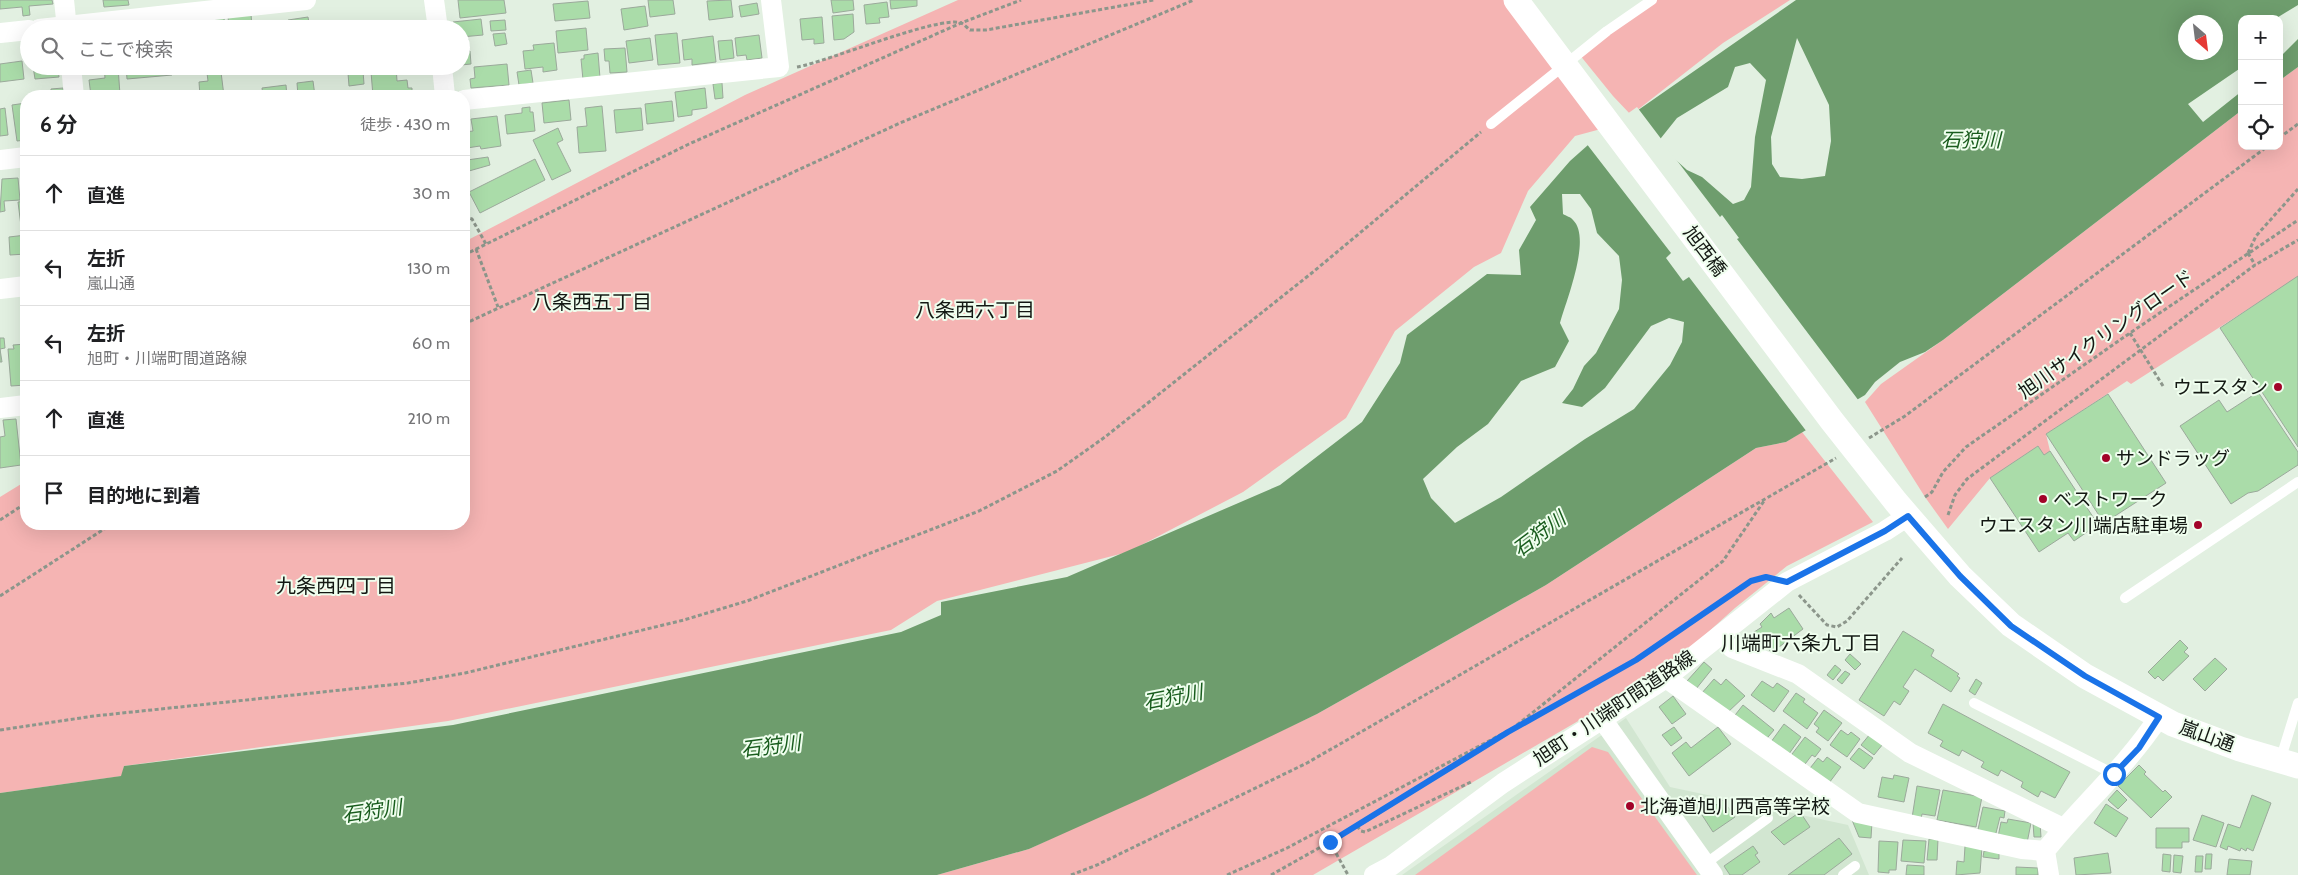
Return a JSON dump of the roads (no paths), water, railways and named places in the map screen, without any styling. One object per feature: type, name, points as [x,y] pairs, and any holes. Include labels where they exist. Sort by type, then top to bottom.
[{"type":"street","points":[[64,0],[66,20]]},
{"type":"street","points":[[129,20],[306,0]]},
{"type":"street","points":[[434,0],[437,20]]},
{"type":"street","points":[[470,99],[779,67],[771,0]]},
{"type":"street","name":"旭西橋","points":[[1516,0],[1832,421],[1902,509]]},
{"type":"street","points":[[0,33],[20,31]]},
{"type":"street","points":[[72,75],[73,90]]},
{"type":"street","points":[[443,75],[444,90]]},
{"type":"street","points":[[0,160],[20,158]]},
{"type":"street","points":[[0,289],[20,287]]},
{"type":"street","points":[[0,408],[20,406]]},
{"type":"street","name":"旭町・川端町間道路線","points":[[1374,875],[1392,866],[1503,783],[1666,678],[1787,582],[1885,531],[1902,509]]},
{"type":"street","name":"嵐山通","points":[[1902,509],[1960,576],[2011,626],[2085,676],[2159,717],[2240,749],[2289,763]]},
{"type":"street","points":[[1732,648],[1798,674],[1910,752],[2063,828]]},
{"type":"street","points":[[1666,678],[1858,813],[2022,849],[2045,851]]},
{"type":"street","points":[[2049,875],[2045,851],[2063,828],[2139,748],[2159,717]]},
{"type":"street","points":[[1602,719],[1709,870]]},
{"type":"lane","points":[[1491,124],[1607,31],[1652,0]]},
{"type":"lane","points":[[2125,598],[2298,482]]},
{"type":"lane","points":[[1974,703],[2114,774]]},
{"type":"lane","points":[[2289,763],[2298,703]]},
{"type":"lane","points":[[1709,870],[1768,818]]},
{"type":"lane","points":[[1842,875],[1855,866]]},
{"type":"water","name":"石狩川","points":[[1796,0],[2298,0],[2298,5],[2282,15],[2238,15],[2238,70],[2188,104],[2203,122],[2238,94],[2238,113],[1943,340],[1925,352],[1900,362],[1875,382],[1865,395],[1786,442],[1756,448],[1546,585],[1317,714],[1145,797],[1029,849],[937,875],[0,875],[0,793],[121,776],[124,766],[453,725],[901,632],[941,615],[941,602],[1067,577],[1280,485],[1362,422],[1400,363],[1407,335],[1487,274],[1521,275],[1519,250],[1536,220],[1530,207],[1570,161],[1588,145]],"holes":[[[1797,38],[1829,105],[1831,141],[1825,176],[1802,179],[1780,177],[1772,164],[1771,137]],[[1750,63],[1766,80],[1755,137],[1751,187],[1744,200],[1733,204],[1702,177],[1687,170],[1657,143],[1677,118],[1728,87],[1735,67]],[[1562,194],[1580,194],[1591,209],[1597,233],[1619,256],[1622,280],[1619,309],[1596,353],[1584,366],[1573,389],[1562,403],[1582,407],[1605,388],[1651,326],[1669,318],[1684,322],[1682,342],[1670,365],[1634,409],[1585,439],[1501,497],[1455,523],[1431,498],[1423,479],[1457,447],[1488,424],[1521,381],[1555,367],[1569,341],[1560,323],[1576,270],[1580,241],[1578,229],[1573,220],[1563,214]]]},
{"type":"water","points":[[2298,39],[2298,67],[2283,78],[2283,60],[2283,54]]},
{"type":"place","name":"ウエスタン","points":[[2278,387]]},
{"type":"place","name":"サンドラッグ","points":[[2106,458]]},
{"type":"place","name":"ベストワーク","points":[[2043,499]]},
{"type":"place","name":"ウエスタン川端店駐車場","points":[[2198,525]]},
{"type":"place","name":"北海道旭川西高等学校","points":[[1630,806]]},
{"type":"district","name":"八条西五丁目","points":[[592,302]]},
{"type":"district","name":"八条西六丁目","points":[[975,310]]},
{"type":"district","name":"九条西四丁目","points":[[336,586]]},
{"type":"district","name":"川端町六条九丁目","points":[[1801,643]]}]
